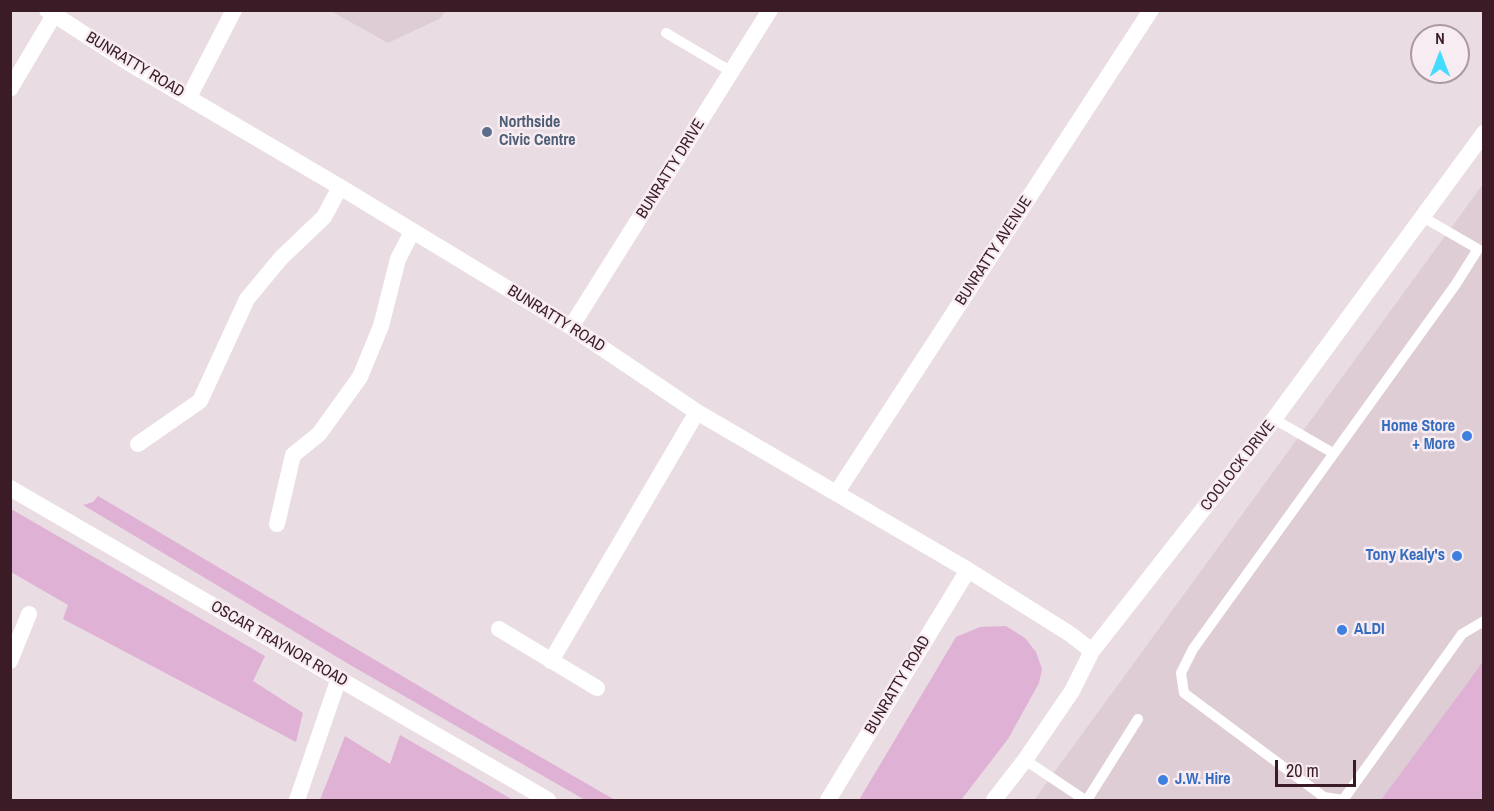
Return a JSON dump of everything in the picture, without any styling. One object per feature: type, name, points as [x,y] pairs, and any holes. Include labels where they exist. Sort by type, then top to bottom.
[{"type":"street","points":[[189,97],[234,10]]},
{"type":"street","name":"BUNRATTY DRIVE","points":[[571,327],[770,10]]},
{"type":"street","name":"BUNRATTY AVENUE","points":[[837,492],[1151,10]]},
{"type":"street","name":"BUNRATTY ROAD","points":[[10,89],[50,13],[129,63],[571,327],[697,412],[968,570],[1070,634],[1092,651]]},
{"type":"street","name":"COOLOCK DRIVE","points":[[994,801],[1072,691],[1092,651],[1274,419],[1484,132]]},
{"type":"street","points":[[138,444],[200,401],[247,300],[281,258],[324,217],[340,187]]},
{"type":"street","points":[[277,524],[293,455],[320,434],[360,377],[381,326],[398,259],[412,232]]},
{"type":"street","points":[[551,661],[697,412]]},
{"type":"street","name":"OSCAR TRAYNOR ROAD","points":[[10,488],[548,801]]},
{"type":"street","name":"BUNRATTY ROAD","points":[[828,801],[968,570]]},
{"type":"street","points":[[10,661],[29,614]]},
{"type":"street","points":[[499,629],[597,688]]},
{"type":"street","points":[[297,801],[339,678]]},
{"type":"lane","points":[[666,33],[732,72]]},
{"type":"lane","points":[[1421,216],[1481,247],[1193,649],[1181,674],[1184,693],[1324,797],[1343,801],[1462,634],[1484,621]]},
{"type":"lane","points":[[1274,419],[1333,453]]},
{"type":"lane","points":[[1025,760],[1086,801],[1138,719]]},
{"type":"shaded area","points":[[445,10],[441,18],[388,43],[331,11]]},
{"type":"shaded area","points":[[1483,184],[1483,800],[1034,800]]},
{"type":"shaded area","points":[[98,496],[615,800],[585,800],[352,666],[83,505],[93,502]]},
{"type":"shaded area","points":[[11,509],[265,656],[253,681],[303,713],[296,742],[63,619],[68,605],[11,572]]},
{"type":"shaded area","points":[[1006,626],[1025,638],[1036,652],[1042,669],[1039,683],[1008,739],[961,800],[859,800],[956,637],[980,627]]},
{"type":"shaded area","points":[[1483,661],[1483,800],[1381,800],[1472,677]]},
{"type":"shaded area","points":[[400,735],[513,800],[320,800],[345,736],[390,764]]},
{"type":"place","name":"Northside Civic Centre","points":[[487,132]]},
{"type":"place","name":"Home Store + More","points":[[1467,436]]},
{"type":"place","name":"Tony Kealy's","points":[[1457,556]]},
{"type":"place","name":"ALDI","points":[[1342,630]]},
{"type":"place","name":"J.W. Hire","points":[[1163,780]]}]
